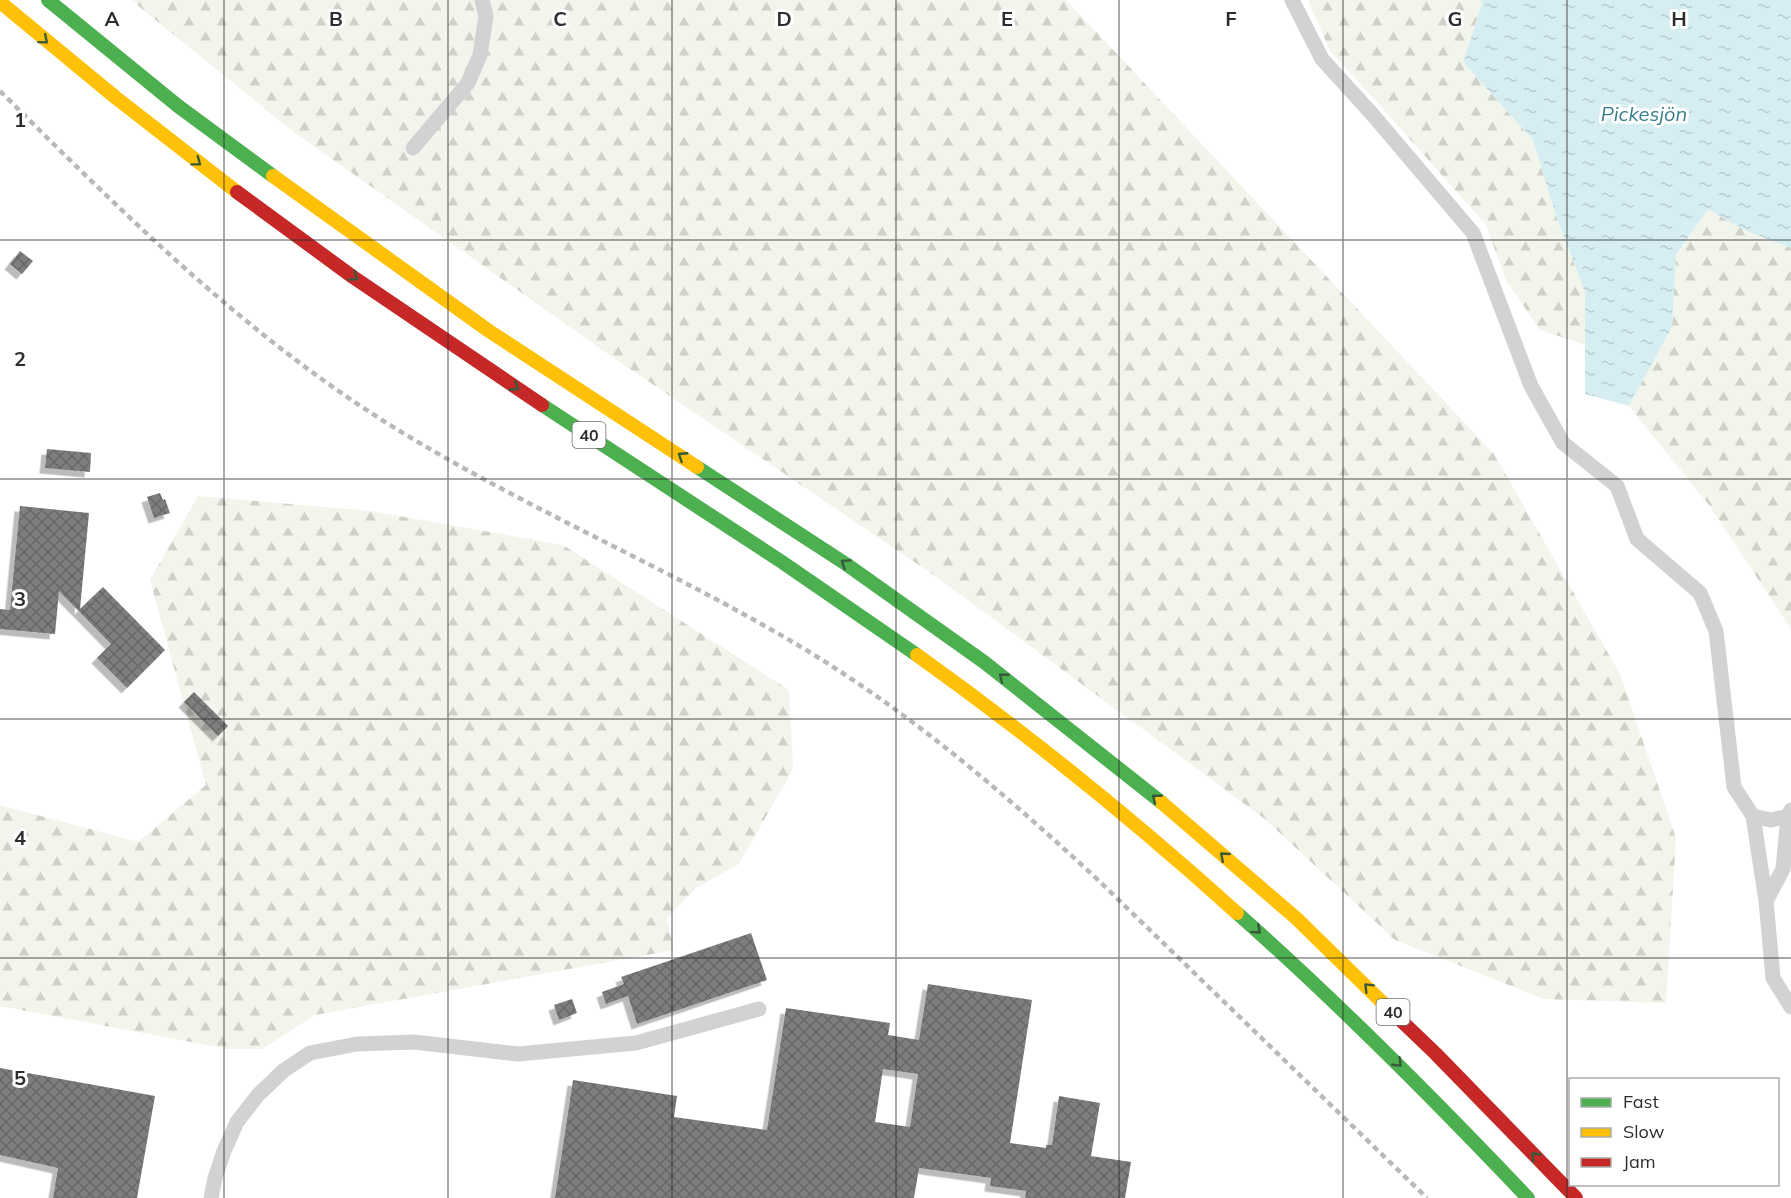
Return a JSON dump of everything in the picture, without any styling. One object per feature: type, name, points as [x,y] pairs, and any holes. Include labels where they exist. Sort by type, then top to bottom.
[{"type":"highway","name":"40","points":[[48,0],[178,106],[318,210],[489,331],[846,564],[984,662],[1090,745],[1296,918],[1436,1054],[1575,1198]]},
{"type":"highway","name":"40","points":[[0,2],[158,132],[300,239],[473,360],[826,591],[964,689],[1087,784],[1275,946],[1412,1077],[1528,1198]]},
{"type":"street","points":[[413,148],[468,83],[480,55],[486,16],[482,0]]},
{"type":"street","points":[[1292,0],[1322,59],[1473,232],[1531,386],[1563,443],[1617,486],[1637,539],[1700,593],[1716,631],[1734,787],[1753,816],[1766,901],[1773,978],[1791,1006]]},
{"type":"street","points":[[1753,816],[1771,820],[1790,813],[1783,869],[1766,901]]},
{"type":"street","points":[[211,1198],[224,1151],[237,1122],[266,1087],[310,1053],[357,1044],[403,1042],[518,1054],[636,1043],[759,1009]]},
{"type":"green space","points":[[131,0],[1066,0],[1494,454],[1620,674],[1676,838],[1666,1003],[1544,999],[1395,940],[1265,819],[935,576],[611,356],[291,130]]},
{"type":"green space","points":[[1308,0],[1480,0],[1482,4],[1463,62],[1533,140],[1556,216],[1585,292],[1586,345],[1540,330],[1506,280],[1486,225],[1330,51]]},
{"type":"green space","points":[[1708,209],[1742,229],[1791,248],[1791,629],[1709,505],[1629,406],[1672,327],[1676,256]]},
{"type":"green space","points":[[198,496],[371,511],[563,545],[789,690],[793,769],[739,864],[696,888],[667,918],[674,950],[315,1015],[262,1049],[228,1049],[0,1006],[0,805],[138,842],[206,785],[150,580]]},
{"type":"water","name":"Pickesjön","points":[[1480,0],[1791,0],[1791,248],[1742,229],[1708,209],[1676,255],[1672,327],[1629,406],[1585,394],[1585,292],[1556,216],[1533,140],[1463,62],[1482,4]]},
{"type":"building","points":[[20,251],[33,261],[22,274],[10,264]]},
{"type":"building","points":[[47,449],[91,453],[90,472],[45,468]]},
{"type":"building","points":[[160,493],[170,513],[154,518],[147,497]]},
{"type":"building","points":[[20,506],[89,513],[80,609],[103,587],[165,650],[127,688],[97,658],[111,644],[59,591],[55,634],[0,629],[0,609],[10,610]]},
{"type":"building","points":[[194,692],[228,726],[218,736],[184,702]]},
{"type":"building","points":[[751,933],[767,980],[637,1024],[628,996],[606,1004],[602,992],[624,984],[621,977]]},
{"type":"building","points":[[928,984],[1032,1000],[1010,1143],[1046,1148],[1046,1145],[1052,1145],[1059,1096],[1100,1103],[1091,1156],[1131,1162],[1125,1198],[1025,1198],[1026,1191],[990,1186],[991,1178],[919,1168],[914,1198],[555,1198],[573,1080],[677,1096],[674,1117],[767,1130],[786,1008],[890,1023],[888,1035],[919,1040]],"holes":[[[883,1069],[918,1074],[910,1127],[875,1122]]]},
{"type":"building","points":[[572,999],[577,1013],[559,1020],[554,1005]]},
{"type":"building","points":[[0,1068],[155,1096],[137,1198],[53,1198],[58,1168],[0,1155]]},
{"type":"railway","points":[[0,91],[182,266],[279,347],[329,385],[382,420],[484,479],[693,587],[796,644],[837,669],[915,724],[1026,815],[1097,879],[1427,1198]]},
{"type":"traffic: fast","points":[[48,0],[178,106],[273,176]]},
{"type":"traffic: fast","points":[[542,405],[782,562],[917,655]]},
{"type":"traffic: fast","points":[[697,467],[846,564],[984,662],[1161,802]]},
{"type":"traffic: fast","points":[[1237,913],[1386,1052],[1528,1198]]},
{"type":"traffic: slow","points":[[0,2],[115,97],[237,192]]},
{"type":"traffic: slow","points":[[273,176],[489,331],[697,467]]},
{"type":"traffic: slow","points":[[917,655],[1081,780],[1237,913]]},
{"type":"traffic: slow","points":[[1161,802],[1296,918],[1388,1008]]},
{"type":"traffic: jam","points":[[237,192],[353,277],[542,405]]},
{"type":"traffic: jam","points":[[1388,1008],[1576,1198]]}]
